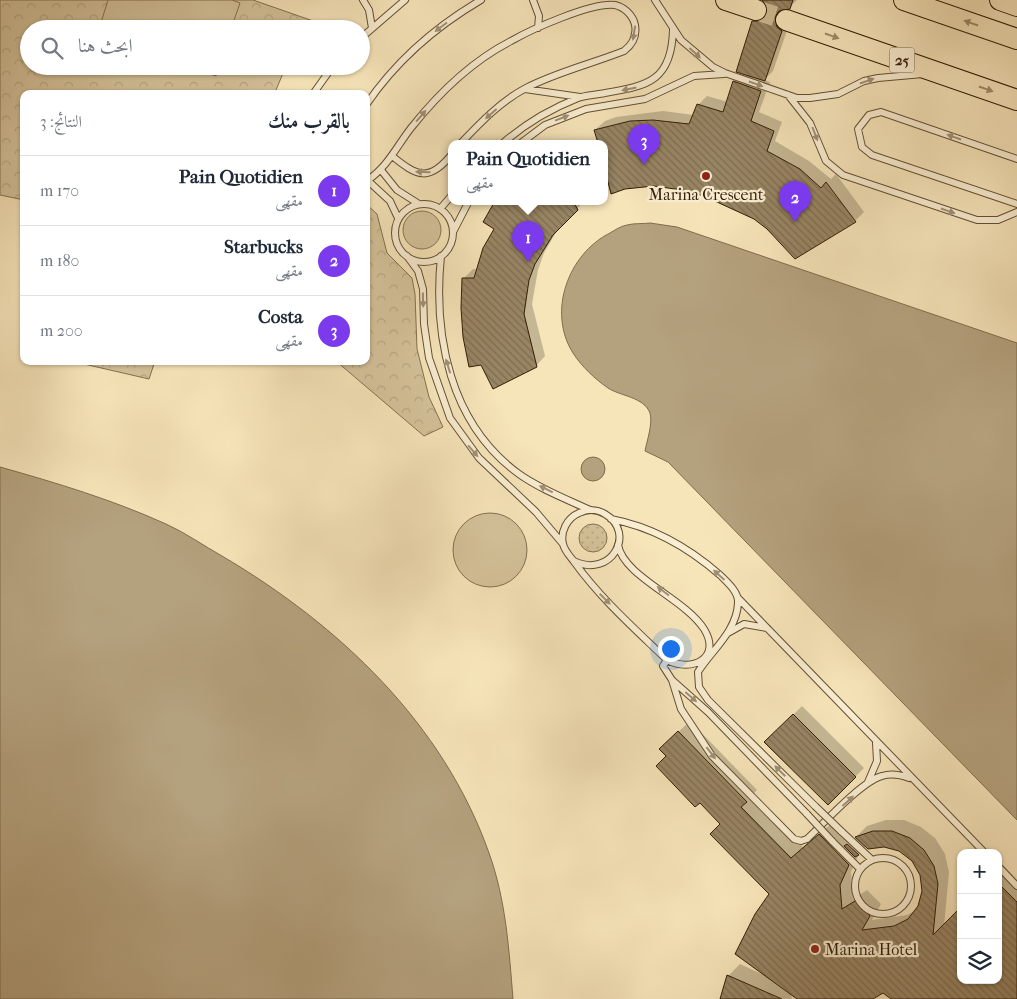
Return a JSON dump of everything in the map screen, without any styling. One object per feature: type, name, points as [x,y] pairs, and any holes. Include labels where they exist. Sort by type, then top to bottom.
[{"type":"main road","points":[[726,0],[756,10]]},
{"type":"main road","points":[[904,0],[1017,39]]},
{"type":"main road","points":[[1000,0],[1017,6]]},
{"type":"main road","name":"25","points":[[786,20],[1017,100]]},
{"type":"lane","points":[[363,0],[369,10],[372,28]]},
{"type":"lane","points":[[372,28],[405,0]]},
{"type":"lane","points":[[370,100],[390,74],[426,38],[481,0]]},
{"type":"lane","points":[[533,0],[539,16],[538,28]]},
{"type":"lane","points":[[655,0],[673,29],[691,50],[725,73],[787,94],[810,98],[838,94],[864,81],[878,78],[940,73]]},
{"type":"lane","points":[[370,177],[381,170],[420,117],[453,83],[496,50],[538,28],[589,9],[614,5],[622,7],[632,18],[636,33],[630,46],[624,51],[560,73],[524,89],[489,115],[464,140]]},
{"type":"lane","points":[[524,89],[580,97],[634,89],[654,80],[662,71],[671,52],[673,29]]},
{"type":"lane","points":[[525,140],[545,125],[586,109],[645,99],[694,76],[725,73]]},
{"type":"lane","points":[[315,90],[326,75]]},
{"type":"lane","points":[[787,94],[810,123],[826,161],[843,175],[977,220],[998,220],[1017,212]]},
{"type":"lane","points":[[506,140],[525,124],[580,97]]},
{"type":"lane","points":[[1017,159],[881,112],[869,115],[858,130],[862,147],[872,155],[1017,204]]},
{"type":"lane","points":[[392,156],[414,172],[422,174],[439,169],[448,159]]},
{"type":"lane","points":[[381,170],[397,190],[419,204]]},
{"type":"lane","points":[[370,182],[390,201],[398,218]]},
{"type":"lane","points":[[440,209],[448,200]]},
{"type":"lane","points":[[452,234],[451,224],[440,209],[426,204],[419,204],[407,209],[398,218],[395,233],[396,242],[418,271],[423,289],[424,324],[429,358],[450,418],[479,458],[522,498],[563,544],[594,588],[667,660],[674,664],[695,664],[708,655],[710,647],[704,629],[689,611],[624,561],[618,545],[619,536],[611,519]]},
{"type":"lane","points":[[407,256],[424,261],[441,256],[447,250],[452,234],[467,205]]},
{"type":"lane","points":[[441,256],[438,309],[443,347],[452,382],[472,423],[497,455],[520,474],[590,510],[598,511],[611,519],[630,523],[654,532],[689,550],[726,581],[737,597],[876,743],[981,849]]},
{"type":"lane","points":[[563,544],[566,525],[572,517],[590,510]]},
{"type":"lane","points":[[574,561],[591,566],[600,565],[608,560],[618,545]]},
{"type":"lane","points":[[737,597],[738,603],[734,622],[728,633],[708,655],[698,672],[699,687],[708,700],[871,859]]},
{"type":"lane","points":[[728,633],[744,624],[768,628]]},
{"type":"lane","points":[[667,660],[663,666],[672,680],[681,709],[712,756],[794,839],[801,841],[807,839],[867,783],[877,761],[876,743]]},
{"type":"lane","points":[[672,680],[708,712],[860,869]]},
{"type":"lane","points":[[867,783],[882,776],[895,775],[913,780]]},
{"type":"lane","points":[[886,857],[900,863],[909,874],[912,889],[906,903],[894,912],[880,914],[866,909],[857,897],[854,882],[860,869],[871,859],[886,857]]},
{"type":"lane","points":[[1002,870],[1017,886]]},
{"type":"green space","points":[[0,0],[253,0],[310,20],[20,20],[20,75],[282,75],[276,90],[20,90],[20,199],[0,195]]},
{"type":"green space","points":[[108,0],[232,0],[240,3],[234,20],[102,20]]},
{"type":"green space","points":[[370,208],[377,214],[387,253],[412,278],[415,294],[417,349],[429,397],[443,427],[424,436],[341,365],[370,365]]},
{"type":"green space","points":[[422,211],[436,216],[441,230],[436,244],[422,249],[408,244],[403,230],[408,216]]},
{"type":"green space","points":[[88,365],[154,365],[149,379]]},
{"type":"green space","points":[[490,513],[504,516],[516,524],[524,536],[527,550],[524,564],[516,576],[504,584],[490,587],[476,584],[464,576],[456,564],[453,550],[456,536],[464,524],[476,516]]},
{"type":"green space","points":[[593,524],[603,528],[607,538],[603,548],[593,552],[583,548],[579,538],[583,528]]},
{"type":"shaded area","points":[[650,223],[677,227],[1017,343],[1017,820],[668,462],[645,451],[651,422],[650,413],[643,403],[613,391],[603,384],[585,368],[573,353],[565,337],[562,303],[573,269],[595,243],[614,231],[630,224]]},
{"type":"shaded area","points":[[593,457],[601,461],[605,469],[601,477],[593,481],[585,477],[581,469],[585,461]]},
{"type":"shaded area","points":[[0,467],[105,500],[146,515],[181,531],[265,583],[307,613],[346,646],[382,682],[415,720],[444,761],[469,806],[489,853],[503,907],[513,999],[0,999]]},
{"type":"building","points":[[762,0],[793,0],[790,9],[779,11],[775,17],[777,27],[782,31],[765,81],[736,72],[752,21],[759,21],[767,14],[767,7]]},
{"type":"building","name":"Marina Crescent","points":[[733,81],[761,91],[751,121],[774,131],[767,151],[800,169],[821,188],[826,182],[856,222],[795,259],[767,229],[754,219],[706,197],[689,191],[654,186],[625,189],[611,194],[608,182],[608,140],[597,140],[594,130],[630,121],[653,120],[689,124],[697,104],[723,112]]},
{"type":"building","points":[[493,205],[575,205],[578,210],[553,235],[535,264],[529,280],[524,314],[537,367],[493,389],[481,365],[469,367],[463,337],[461,308],[462,278],[474,278],[483,248],[494,229],[483,222]]},
{"type":"building","points":[[793,714],[856,777],[828,805],[764,742]]},
{"type":"building","points":[[678,731],[747,802],[741,807],[791,858],[819,834],[849,865],[840,885],[842,909],[855,901],[870,916],[862,930],[894,926],[908,919],[918,906],[922,891],[920,875],[912,861],[899,851],[884,847],[868,849],[855,837],[873,831],[892,831],[910,838],[924,850],[934,866],[938,884],[933,935],[957,911],[957,984],[1002,984],[1002,887],[1017,902],[1017,999],[891,999],[883,993],[873,999],[797,999],[735,954],[755,914],[769,894],[710,834],[720,824],[700,803],[695,807],[656,766],[666,756],[659,749]]},
{"type":"building","points":[[847,844],[859,855],[855,857],[844,846]]},
{"type":"building","points":[[727,975],[782,999],[720,999]]},
{"type":"tunnel","points":[[756,10],[786,20]]},
{"type":"place","name":"Costa","points":[[644,165]]},
{"type":"place","name":"Marina Crescent","points":[[706,176]]},
{"type":"place","name":"Starbucks","points":[[795,222]]},
{"type":"place","name":"Pain Quotidien","points":[[528,262]]},
{"type":"place","name":"Marina Hotel","points":[[815,949]]}]
